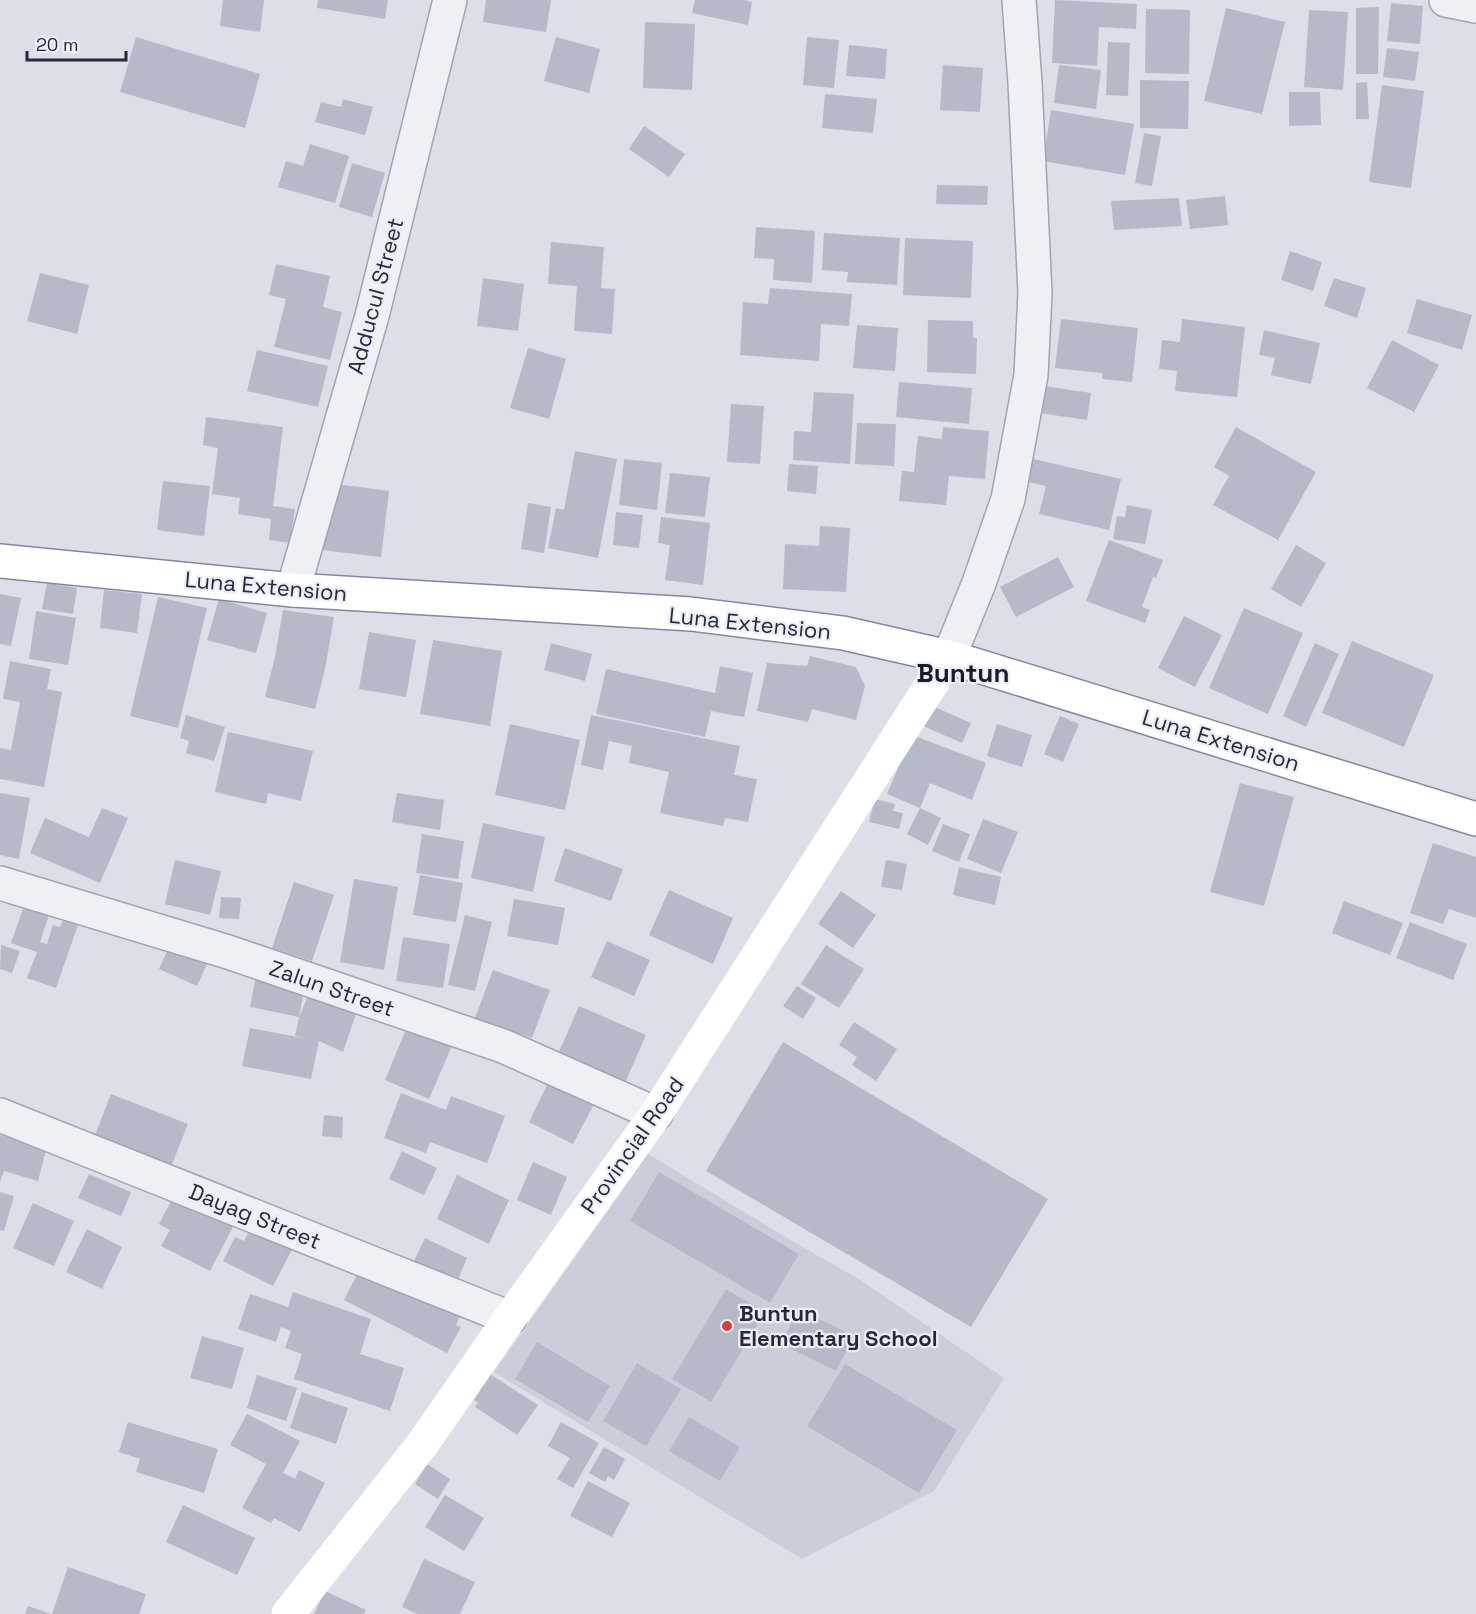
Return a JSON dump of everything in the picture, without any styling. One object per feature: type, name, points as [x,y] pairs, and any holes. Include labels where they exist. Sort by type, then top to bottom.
[{"type":"main road","name":"Luna Extension","points":[[0,561],[293,590],[691,615],[843,633],[949,657],[1476,819]]},
{"type":"main road","name":"Provincial Road","points":[[288,1614],[421,1446],[656,1114],[949,657]]},
{"type":"street","name":"Adducul Street","points":[[293,590],[372,316],[450,0]]},
{"type":"street","points":[[949,657],[979,583],[1008,499],[1031,375],[1035,293],[1026,83],[1019,0]]},
{"type":"street","points":[[1446,0],[1476,6]]},
{"type":"street","points":[[1426,804],[1476,800]]},
{"type":"street","name":"Zalun Street","points":[[0,883],[228,951],[503,1046],[656,1114]]},
{"type":"street","name":"Dayag Street","points":[[0,1115],[510,1318]]},
{"type":"shaded area","name":"Buntun Elementary School","points":[[648,1154],[860,1280],[1004,1378],[934,1491],[802,1559],[494,1372]]},
{"type":"building","points":[[223,0],[264,0],[260,32],[220,26]]},
{"type":"building","points":[[318,0],[388,0],[385,19],[317,8]]},
{"type":"building","points":[[486,0],[551,0],[546,32],[483,22]]},
{"type":"building","points":[[695,0],[752,2],[748,25],[692,13]]},
{"type":"building","points":[[1055,0],[1137,4],[1136,29],[1099,27],[1097,66],[1052,63]]},
{"type":"building","points":[[1391,3],[1423,6],[1420,44],[1387,41]]},
{"type":"building","points":[[1379,7],[1378,74],[1356,74],[1356,8]]},
{"type":"building","points":[[1226,8],[1285,22],[1262,114],[1204,101]]},
{"type":"building","points":[[1146,9],[1190,10],[1189,74],[1145,73]]},
{"type":"building","points":[[1309,10],[1348,12],[1343,90],[1304,87]]},
{"type":"building","points":[[645,22],[695,24],[692,90],[643,88]]},
{"type":"building","points":[[136,37],[260,74],[245,128],[120,92]]},
{"type":"building","points":[[556,37],[600,49],[589,93],[544,81]]},
{"type":"building","points":[[807,37],[839,40],[834,88],[803,85]]},
{"type":"building","points":[[1108,42],[1130,43],[1128,96],[1106,95]]},
{"type":"building","points":[[849,45],[887,49],[885,79],[846,76]]},
{"type":"building","points":[[1387,48],[1419,52],[1415,81],[1383,77]]},
{"type":"building","points":[[943,65],[983,68],[980,112],[940,110]]},
{"type":"building","points":[[1059,65],[1101,70],[1096,109],[1054,103]]},
{"type":"building","points":[[1140,80],[1189,81],[1188,129],[1140,128]]},
{"type":"building","points":[[1367,82],[1369,119],[1356,119],[1356,83]]},
{"type":"building","points":[[1382,85],[1424,91],[1411,188],[1369,182]]},
{"type":"building","points":[[1289,92],[1320,92],[1321,125],[1289,126]]},
{"type":"building","points":[[825,94],[877,99],[873,133],[822,128]]},
{"type":"building","points":[[343,99],[373,107],[365,135],[315,122],[321,102],[341,107]]},
{"type":"building","points":[[1051,110],[1134,124],[1125,175],[1043,161]]},
{"type":"building","points":[[644,126],[685,154],[669,177],[629,149]]},
{"type":"building","points":[[1144,133],[1161,136],[1152,186],[1135,183]]},
{"type":"building","points":[[310,144],[349,156],[335,203],[278,187],[286,161],[303,166]]},
{"type":"building","points":[[352,163],[385,173],[372,217],[339,207]]},
{"type":"building","points":[[937,185],[988,186],[987,205],[936,204]]},
{"type":"building","points":[[1225,196],[1228,225],[1190,229],[1186,200]]},
{"type":"building","points":[[1179,198],[1182,226],[1114,230],[1111,201]]},
{"type":"building","points":[[756,227],[815,231],[812,283],[773,280],[774,259],[754,258]]},
{"type":"building","points":[[824,233],[900,238],[897,285],[847,282],[848,272],[822,270]]},
{"type":"building","points":[[905,238],[973,241],[971,298],[903,295]]},
{"type":"building","points":[[551,242],[604,247],[601,288],[615,289],[612,334],[574,331],[577,286],[548,284]]},
{"type":"building","points":[[1290,251],[1322,262],[1313,291],[1281,280]]},
{"type":"building","points":[[276,264],[330,276],[323,307],[342,312],[330,360],[274,347],[286,299],[269,295]]},
{"type":"building","points":[[40,273],[89,285],[77,334],[27,321]]},
{"type":"building","points":[[483,278],[524,284],[518,331],[477,326]]},
{"type":"building","points":[[1334,278],[1366,288],[1357,318],[1324,306]]},
{"type":"building","points":[[770,288],[852,294],[849,326],[821,324],[819,361],[740,355],[743,302],[768,304]]},
{"type":"building","points":[[1417,299],[1472,315],[1462,350],[1407,333]]},
{"type":"building","points":[[1061,319],[1138,328],[1132,382],[1102,379],[1102,373],[1055,368]]},
{"type":"building","points":[[1182,319],[1245,327],[1237,397],[1175,391],[1177,371],[1159,369],[1162,340],[1180,342]]},
{"type":"building","points":[[928,320],[973,321],[973,338],[977,338],[976,374],[927,372]]},
{"type":"building","points":[[857,325],[898,328],[895,371],[853,368]]},
{"type":"building","points":[[1264,330],[1320,343],[1311,384],[1271,375],[1275,358],[1259,355]]},
{"type":"building","points":[[1392,340],[1439,365],[1414,412],[1367,388]]},
{"type":"building","points":[[528,348],[566,359],[549,419],[510,408]]},
{"type":"building","points":[[257,350],[328,366],[318,407],[247,391]]},
{"type":"building","points":[[899,382],[972,388],[969,424],[896,417]]},
{"type":"building","points":[[1044,386],[1091,393],[1087,420],[1039,413]]},
{"type":"building","points":[[814,392],[854,394],[850,464],[793,460],[794,431],[811,432]]},
{"type":"building","points":[[731,404],[764,406],[760,464],[727,462]]},
{"type":"building","points":[[206,417],[283,427],[273,506],[295,509],[290,543],[269,540],[271,519],[238,514],[240,498],[212,494],[218,448],[203,445]]},
{"type":"building","points":[[857,423],[896,424],[894,466],[855,464]]},
{"type":"building","points":[[943,427],[989,431],[985,479],[949,476],[946,505],[899,501],[902,471],[914,472],[918,436],[942,439]]},
{"type":"building","points":[[1236,427],[1316,472],[1278,540],[1213,505],[1229,476],[1214,467]]},
{"type":"building","points":[[575,451],[617,459],[598,558],[548,548],[556,508],[564,510]]},
{"type":"building","points":[[1029,458],[1121,479],[1109,530],[1039,514],[1046,486],[1024,481]]},
{"type":"building","points":[[624,459],[662,463],[657,510],[619,505]]},
{"type":"building","points":[[789,464],[818,466],[816,494],[787,491]]},
{"type":"building","points":[[670,473],[710,477],[705,517],[665,513]]},
{"type":"building","points":[[163,481],[210,486],[204,536],[157,530]]},
{"type":"building","points":[[329,483],[389,491],[381,557],[322,550]]},
{"type":"building","points":[[528,503],[551,507],[544,553],[521,549]]},
{"type":"building","points":[[1127,505],[1152,510],[1145,544],[1113,539],[1117,516],[1125,517]]},
{"type":"building","points":[[616,512],[643,515],[639,548],[613,545]]},
{"type":"building","points":[[661,517],[710,523],[703,585],[665,580],[670,545],[658,543]]},
{"type":"building","points":[[820,526],[850,528],[846,592],[783,589],[785,544],[819,546]]},
{"type":"building","points":[[1109,540],[1163,560],[1156,578],[1153,577],[1142,607],[1150,610],[1145,623],[1086,601]]},
{"type":"building","points":[[1296,545],[1326,563],[1301,607],[1271,589]]},
{"type":"building","points":[[1058,557],[1074,587],[1016,617],[1000,587]]},
{"type":"building","points":[[47,583],[77,588],[73,614],[42,609]]},
{"type":"building","points":[[104,590],[142,594],[137,633],[100,628]]},
{"type":"building","points":[[0,594],[21,598],[11,646],[0,644]]},
{"type":"building","points":[[158,597],[207,608],[178,728],[130,716]]},
{"type":"building","points":[[219,599],[267,613],[256,653],[207,640]]},
{"type":"building","points":[[1244,608],[1303,633],[1268,714],[1209,688]]},
{"type":"building","points":[[283,610],[334,617],[315,709],[265,697]]},
{"type":"building","points":[[36,611],[76,618],[68,665],[29,659]]},
{"type":"building","points":[[1184,616],[1222,635],[1195,687],[1158,668]]},
{"type":"building","points":[[369,632],[416,640],[406,697],[359,689]]},
{"type":"building","points":[[433,640],[502,651],[490,726],[420,714]]},
{"type":"building","points":[[1352,641],[1434,675],[1404,747],[1322,713]]},
{"type":"building","points":[[551,643],[592,654],[585,681],[544,670]]},
{"type":"building","points":[[1315,643],[1339,654],[1306,727],[1283,716]]},
{"type":"building","points":[[810,656],[856,667],[865,686],[856,720],[812,709],[808,722],[757,711],[767,663],[807,666]]},
{"type":"building","points":[[10,661],[51,669],[47,689],[62,692],[44,787],[0,779],[0,748],[11,750],[20,702],[3,699]]},
{"type":"building","points":[[720,666],[753,673],[744,717],[711,711],[705,737],[596,714],[606,669],[715,693]]},
{"type":"building","points":[[930,705],[971,723],[962,743],[921,725]]},
{"type":"building","points":[[186,715],[225,727],[214,761],[186,753],[189,741],[180,738]]},
{"type":"building","points":[[591,715],[740,746],[734,775],[757,779],[748,822],[725,818],[723,826],[660,813],[669,772],[629,763],[632,746],[609,741],[603,770],[581,765]]},
{"type":"building","points":[[1060,716],[1079,724],[1063,762],[1044,754]]},
{"type":"building","points":[[510,724],[580,740],[565,810],[495,795]]},
{"type":"building","points":[[997,724],[1032,735],[1022,767],[987,756]]},
{"type":"building","points":[[228,732],[313,751],[301,801],[268,793],[266,804],[215,792]]},
{"type":"building","points":[[912,735],[986,763],[972,800],[930,783],[920,808],[887,794]]},
{"type":"building","points":[[1240,783],[1294,797],[1264,906],[1210,892]]},
{"type":"building","points":[[0,793],[30,798],[19,859],[0,855]]},
{"type":"building","points":[[397,793],[444,800],[440,830],[392,822]]},
{"type":"building","points":[[875,799],[895,804],[893,811],[903,813],[899,829],[869,822]]},
{"type":"building","points":[[102,808],[128,818],[100,883],[30,853],[45,818],[89,837]]},
{"type":"building","points":[[920,808],[941,818],[928,845],[907,834]]},
{"type":"building","points":[[983,819],[1018,832],[1001,873],[967,859]]},
{"type":"building","points":[[483,823],[545,837],[533,892],[471,878]]},
{"type":"building","points":[[943,824],[970,834],[959,862],[932,851]]},
{"type":"building","points":[[422,834],[464,841],[458,879],[416,873]]},
{"type":"building","points":[[1433,843],[1476,857],[1476,918],[1449,909],[1443,924],[1410,913]]},
{"type":"building","points":[[565,848],[623,869],[611,901],[554,881]]},
{"type":"building","points":[[175,860],[221,871],[210,915],[165,904]]},
{"type":"building","points":[[886,860],[907,864],[902,890],[881,887]]},
{"type":"building","points":[[959,867],[1001,877],[995,905],[953,895]]},
{"type":"building","points":[[420,875],[463,883],[456,922],[413,915]]},
{"type":"building","points":[[354,879],[398,887],[384,970],[340,962]]},
{"type":"building","points":[[294,882],[334,895],[312,961],[272,948]]},
{"type":"building","points":[[669,890],[733,918],[713,964],[649,935]]},
{"type":"building","points":[[841,891],[876,915],[853,948],[818,924]]},
{"type":"building","points":[[221,897],[241,898],[239,919],[219,918]]},
{"type":"building","points":[[514,899],[565,908],[558,945],[507,936]]},
{"type":"building","points":[[1344,901],[1403,923],[1390,955],[1332,933]]},
{"type":"building","points":[[24,906],[49,915],[40,942],[47,944],[53,925],[60,927],[63,920],[78,925],[56,988],[27,978],[37,952],[11,943]]},
{"type":"building","points":[[465,915],[492,922],[475,991],[448,985]]},
{"type":"building","points":[[1410,922],[1467,944],[1453,980],[1396,958]]},
{"type":"building","points":[[174,936],[212,953],[197,986],[159,969]]},
{"type":"building","points":[[403,937],[450,944],[443,988],[396,981]]},
{"type":"building","points":[[607,941],[650,960],[634,996],[591,977]]},
{"type":"building","points":[[1,945],[20,951],[12,973],[0,969]]},
{"type":"building","points":[[826,945],[864,969],[839,1008],[801,984]]},
{"type":"building","points":[[493,970],[550,990],[532,1038],[475,1018]]},
{"type":"building","points":[[256,976],[305,985],[299,1017],[250,1007]]},
{"type":"building","points":[[797,986],[816,998],[803,1019],[783,1006]]},
{"type":"building","points":[[311,989],[359,1005],[343,1052],[319,1041],[311,1079],[242,1066],[250,1028],[308,1039],[295,1036],[299,1017]]},
{"type":"building","points":[[579,1006],[646,1035],[625,1083],[558,1054]]},
{"type":"building","points":[[409,1022],[454,1041],[429,1099],[385,1080]]},
{"type":"building","points":[[854,1022],[897,1049],[876,1081],[852,1065],[857,1057],[839,1045]]},
{"type":"building","points":[[783,1042],[1048,1199],[971,1327],[706,1171]]},
{"type":"building","points":[[549,1081],[594,1104],[573,1144],[529,1122]]},
{"type":"building","points":[[401,1093],[446,1110],[451,1096],[505,1116],[487,1163],[430,1142],[426,1153],[384,1138]]},
{"type":"building","points":[[111,1094],[188,1124],[168,1174],[92,1143]]},
{"type":"building","points":[[324,1115],[343,1117],[342,1138],[322,1136]]},
{"type":"building","points":[[0,1135],[47,1147],[38,1181],[4,1171],[0,1182]]},
{"type":"building","points":[[402,1151],[437,1168],[424,1195],[389,1179]]},
{"type":"building","points":[[533,1162],[567,1177],[551,1215],[517,1200]]},
{"type":"building","points":[[659,1172],[799,1254],[770,1303],[630,1221]]},
{"type":"building","points":[[89,1174],[131,1192],[121,1216],[78,1198]]},
{"type":"building","points":[[457,1175],[509,1200],[489,1244],[437,1219]]},
{"type":"building","points":[[0,1192],[14,1196],[4,1231],[0,1230]]},
{"type":"building","points":[[176,1192],[235,1223],[210,1271],[161,1246],[170,1230],[159,1224]]},
{"type":"building","points":[[33,1203],[74,1221],[54,1266],[13,1248]]},
{"type":"building","points":[[252,1225],[294,1246],[273,1286],[223,1261],[235,1237],[244,1241]]},
{"type":"building","points":[[87,1229],[122,1247],[102,1289],[66,1272]]},
{"type":"building","points":[[425,1238],[467,1258],[456,1284],[412,1265]]},
{"type":"building","points":[[364,1261],[462,1312],[456,1325],[461,1327],[447,1353],[344,1300]]},
{"type":"building","points":[[726,1289],[765,1312],[711,1402],[672,1379]]},
{"type":"building","points":[[293,1292],[371,1319],[360,1354],[404,1368],[390,1411],[294,1379],[302,1354],[285,1348],[291,1331],[281,1327],[276,1342],[238,1329],[250,1294],[288,1307]]},
{"type":"building","points":[[798,1309],[854,1336],[836,1371],[781,1344]]},
{"type":"building","points":[[202,1336],[244,1348],[232,1389],[190,1378]]},
{"type":"building","points":[[537,1342],[610,1386],[588,1422],[515,1379]]},
{"type":"building","points":[[637,1363],[681,1389],[646,1446],[603,1421]]},
{"type":"building","points":[[845,1364],[957,1430],[919,1493],[807,1426]]},
{"type":"building","points":[[490,1374],[538,1405],[517,1435],[475,1407],[478,1403],[474,1400]]},
{"type":"building","points":[[257,1375],[297,1388],[286,1421],[247,1408]]},
{"type":"building","points":[[302,1392],[348,1408],[336,1444],[290,1428]]},
{"type":"building","points":[[247,1414],[300,1441],[283,1473],[295,1479],[299,1470],[325,1483],[300,1532],[274,1518],[271,1523],[242,1508],[266,1464],[230,1445]]},
{"type":"building","points":[[689,1417],[740,1447],[720,1481],[669,1451]]},
{"type":"building","points":[[128,1422],[218,1449],[204,1493],[136,1472],[140,1459],[119,1452]]},
{"type":"building","points":[[561,1422],[599,1443],[573,1488],[557,1479],[570,1458],[548,1446]]},
{"type":"building","points":[[604,1447],[625,1459],[614,1480],[608,1476],[605,1482],[589,1473]]},
{"type":"building","points":[[427,1464],[450,1479],[438,1499],[415,1484]]},
{"type":"building","points":[[588,1481],[630,1503],[612,1537],[570,1516]]},
{"type":"building","points":[[445,1495],[484,1518],[464,1551],[425,1527]]},
{"type":"building","points":[[183,1505],[255,1538],[237,1575],[166,1542]]},
{"type":"building","points":[[424,1559],[475,1582],[460,1614],[418,1614],[402,1607]]},
{"type":"building","points":[[68,1567],[146,1594],[139,1614],[52,1614]]},
{"type":"building","points":[[325,1591],[366,1610],[364,1614],[314,1614]]},
{"type":"building","points":[[28,1606],[51,1614],[25,1614]]},
{"type":"place","name":"Buntun Elementary School","points":[[727,1326]]},
{"type":"district","name":"Buntun","points":[[963,673]]}]
